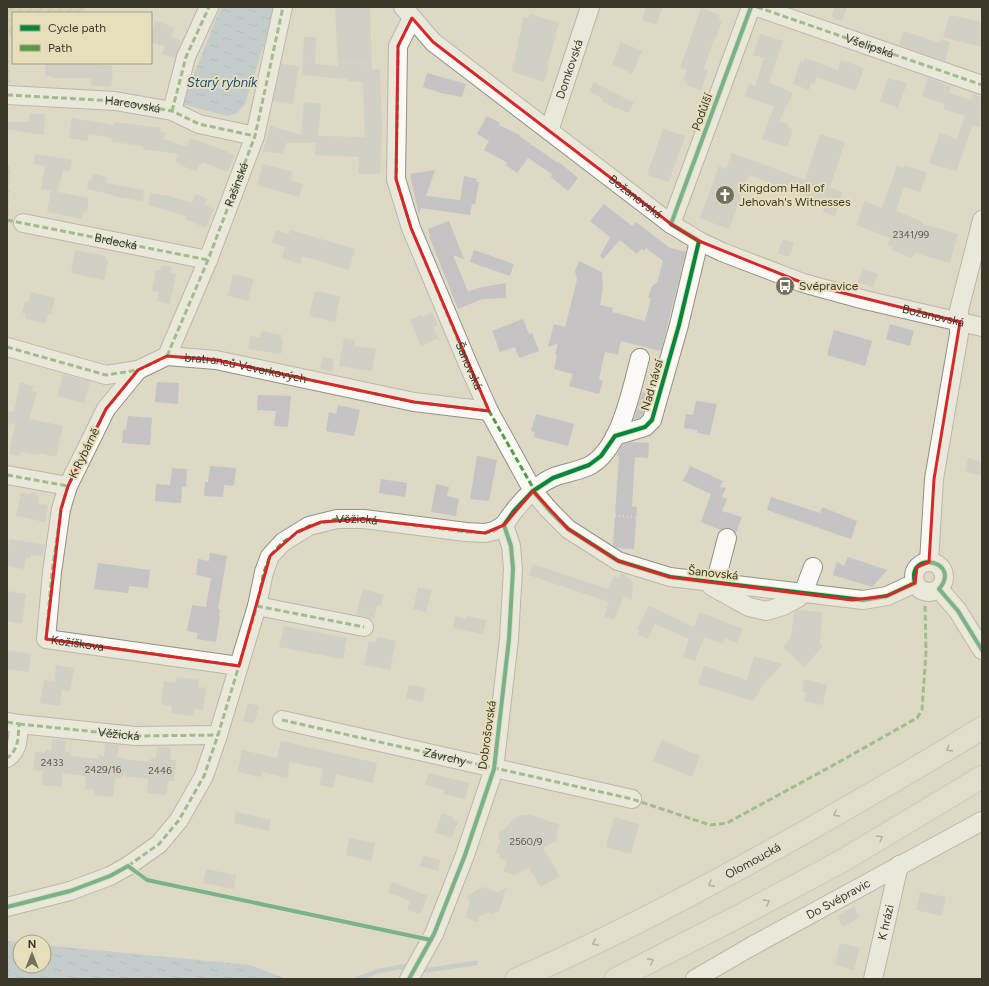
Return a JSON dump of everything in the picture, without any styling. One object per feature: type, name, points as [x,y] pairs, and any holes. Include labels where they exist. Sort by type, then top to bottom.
[{"type":"highway","name":"Olomoucká","points":[[516,979],[640,922],[749,864],[910,772],[982,728]]},
{"type":"highway","points":[[616,979],[842,861],[982,777]]},
{"type":"street","points":[[172,111],[186,57],[209,7]]},
{"type":"street","name":"Rašínská","points":[[167,356],[208,260],[254,136],[283,7]]},
{"type":"street","name":"Domkovská","points":[[549,131],[590,7]]},
{"type":"street","name":"Podůlší","points":[[671,224],[751,7]]},
{"type":"street","name":"Všelipská","points":[[757,7],[982,85]]},
{"type":"street","name":"Božanovská","points":[[407,12],[433,42],[671,224],[699,241],[722,252],[803,283],[865,300],[982,327]]},
{"type":"street","name":"Šanovská","points":[[407,12],[398,46],[396,179],[411,228],[489,412],[533,491],[568,529],[618,561],[670,577],[710,583]]},
{"type":"street","name":"Harcovská","points":[[7,96],[115,101],[172,111],[199,124],[254,136]]},
{"type":"street","points":[[929,562],[934,479],[959,334],[959,310],[982,220]]},
{"type":"street","name":"Brdecká","points":[[23,223],[208,260]]},
{"type":"street","name":"Nad návsí","points":[[615,436],[645,427],[652,420],[680,325],[699,241]]},
{"type":"street","points":[[7,347],[106,374],[138,370],[167,356]]},
{"type":"street","name":"bratranců Veverkových","points":[[167,356],[216,360],[414,402],[489,412]]},
{"type":"street","points":[[504,525],[514,510],[533,491],[553,478],[589,465],[601,456],[615,436],[624,415],[640,358]]},
{"type":"street","name":"K Rybárně","points":[[7,475],[68,486],[106,409],[138,370]]},
{"type":"street","name":"Kožíškova","points":[[68,486],[60,517],[52,572],[46,639],[239,666]]},
{"type":"street","name":"Věžická","points":[[7,906],[70,891],[110,876],[128,866],[159,844],[179,820],[204,776],[257,606],[264,572],[270,556],[283,542],[309,526],[338,519],[364,519],[485,533],[494,531],[504,525]]},
{"type":"street","name":"Dobrošovská","points":[[409,979],[434,934],[465,855],[494,769],[509,639],[513,569],[511,546],[504,525]]},
{"type":"street","points":[[725,545],[710,583],[750,607],[766,612],[783,606],[798,598],[808,580],[863,600],[887,596],[915,583]]},
{"type":"street","points":[[929,562],[936,564],[944,572],[944,579],[939,589],[934,592],[927,592],[918,588],[915,583],[914,573],[917,567],[923,563],[929,562]]},
{"type":"street","points":[[939,589],[958,610],[982,650]]},
{"type":"street","points":[[257,606],[364,627]]},
{"type":"street","name":"Závrchy","points":[[282,720],[632,800]]},
{"type":"street","name":"Věžická","points":[[7,758],[13,753],[16,747],[13,723],[135,736],[218,735]]},
{"type":"street","name":"Do Svépravic","points":[[695,979],[899,865],[982,821]]},
{"type":"street","name":"K hrázi","points":[[873,979],[899,865]]},
{"type":"path","points":[[272,56],[398,66]]},
{"type":"path","points":[[589,465],[610,515]]},
{"type":"path","points":[[550,511],[570,514],[610,515],[664,520],[686,525],[725,545],[808,580]]},
{"type":"highlighted area","points":[[412,18],[433,42],[671,224],[699,241],[803,283],[960,322],[934,479],[929,562],[917,567],[915,583],[887,596],[852,600],[670,577],[618,561],[568,529],[533,491],[504,525],[485,533],[364,519],[321,522],[297,532],[270,556],[239,666],[46,639],[61,509],[68,486],[106,409],[138,370],[167,356],[216,360],[414,402],[489,411],[411,228],[396,179],[398,46]]},
{"type":"green space","points":[[7,7],[86,7],[85,12],[12,12],[12,37],[9,37],[10,83],[7,83]]},
{"type":"green space","points":[[7,166],[10,166],[7,232]]},
{"type":"water","name":"Starý rybník","points":[[221,7],[276,7],[245,104],[237,113],[228,116],[182,104]]},
{"type":"water","points":[[7,941],[12,941],[12,974],[52,974],[52,946],[250,965],[286,979],[7,979]]},
{"type":"building","points":[[335,7],[370,7],[372,69],[380,69],[382,130],[380,174],[358,174],[359,157],[315,155],[316,143],[286,143],[283,153],[263,152],[270,126],[301,135],[304,102],[321,104],[318,136],[365,137],[363,82],[302,75],[304,37],[316,37],[315,64],[338,66]]},
{"type":"building","points":[[646,7],[663,7],[656,25],[642,20]]},
{"type":"building","points":[[835,7],[847,7],[842,21],[831,17]]},
{"type":"building","points":[[701,8],[720,15],[718,20],[722,21],[716,38],[714,38],[704,69],[708,70],[701,90],[686,85],[687,81],[683,80],[687,70],[680,68]]},
{"type":"building","points":[[530,14],[559,23],[547,67],[549,68],[544,82],[511,71],[516,57],[524,17],[528,18]]},
{"type":"building","points":[[950,15],[982,22],[982,47],[943,37]]},
{"type":"building","points":[[155,21],[174,27],[171,37],[180,40],[180,46],[175,58],[162,54],[165,46],[152,42],[152,32]]},
{"type":"building","points":[[904,31],[940,43],[941,39],[950,42],[945,61],[899,45]]},
{"type":"building","points":[[760,34],[783,41],[769,82],[793,93],[779,121],[788,124],[787,127],[793,129],[787,147],[762,139],[774,107],[744,96],[749,84],[755,86],[764,58],[753,55]]},
{"type":"building","points":[[621,42],[642,51],[632,74],[612,64]]},
{"type":"building","points":[[805,58],[838,70],[841,60],[864,68],[856,91],[817,77],[814,84],[811,83],[809,90],[793,84],[800,62],[803,63]]},
{"type":"building","points":[[46,64],[94,64],[112,66],[113,70],[111,87],[91,85],[92,78],[53,78],[53,76],[45,76]]},
{"type":"building","points":[[281,64],[299,66],[293,104],[273,101]]},
{"type":"building","points":[[427,73],[466,84],[462,97],[441,93],[423,87]]},
{"type":"building","points":[[928,77],[951,87],[949,93],[971,100],[973,94],[982,98],[982,121],[980,127],[973,125],[956,171],[929,163],[940,133],[957,139],[965,116],[943,109],[945,104],[922,96]]},
{"type":"building","points":[[888,78],[907,83],[898,108],[880,101]]},
{"type":"building","points":[[594,82],[634,103],[628,113],[617,107],[616,109],[602,101],[604,99],[589,91]]},
{"type":"building","points":[[30,114],[45,114],[44,135],[7,129],[7,122],[29,122]]},
{"type":"building","points":[[487,116],[500,123],[499,125],[520,135],[519,136],[558,163],[559,162],[578,178],[568,191],[551,177],[552,174],[528,158],[517,173],[506,165],[508,163],[484,150],[489,141],[477,134]]},
{"type":"building","points":[[72,118],[114,125],[114,122],[161,128],[160,132],[165,132],[164,139],[187,147],[190,138],[234,155],[228,172],[202,162],[202,164],[199,164],[197,171],[179,165],[180,163],[175,162],[178,154],[143,149],[143,146],[112,142],[112,138],[89,134],[88,141],[69,138]]},
{"type":"building","points":[[663,129],[685,136],[669,182],[647,175]]},
{"type":"building","points":[[820,134],[845,142],[830,187],[842,192],[835,216],[823,212],[825,203],[749,175],[729,229],[700,218],[719,166],[726,169],[732,153],[805,180]]},
{"type":"building","points":[[35,154],[72,160],[70,171],[63,170],[58,192],[89,198],[87,212],[84,211],[82,219],[47,212],[51,191],[41,189],[45,166],[33,164]]},
{"type":"building","points":[[263,164],[293,172],[291,181],[303,184],[299,197],[257,185]]},
{"type":"building","points":[[905,165],[927,173],[920,192],[904,187],[896,211],[923,222],[923,224],[958,234],[950,263],[915,253],[912,258],[892,250],[893,247],[888,245],[890,238],[856,225],[865,201],[882,208],[897,166],[904,168]]},
{"type":"building","points":[[435,170],[426,196],[460,200],[464,176],[477,179],[476,182],[479,182],[475,205],[472,204],[470,215],[421,208],[419,215],[410,174]]},
{"type":"building","points":[[93,174],[107,177],[106,183],[144,190],[143,201],[113,196],[87,189],[89,180],[92,180]]},
{"type":"building","points":[[150,193],[169,196],[192,203],[196,194],[207,199],[204,205],[214,209],[206,228],[185,219],[186,216],[148,205]]},
{"type":"building","points":[[604,204],[632,226],[636,222],[670,248],[686,252],[661,351],[621,341],[618,355],[605,352],[599,379],[603,381],[599,394],[569,386],[573,374],[554,369],[558,343],[548,347],[554,324],[565,327],[577,280],[575,271],[579,261],[602,272],[603,288],[600,305],[613,308],[612,312],[645,321],[651,298],[648,298],[652,286],[657,283],[663,261],[646,248],[644,251],[641,249],[637,254],[620,240],[603,259],[600,256],[610,237],[590,221]]},
{"type":"building","points":[[449,221],[464,259],[453,255],[468,292],[478,288],[506,283],[506,298],[482,299],[458,309],[429,236],[428,229]]},
{"type":"building","points":[[276,230],[289,234],[290,230],[355,249],[349,270],[302,256],[300,264],[282,258],[285,247],[272,243]]},
{"type":"building","points":[[783,239],[794,243],[789,257],[778,253]]},
{"type":"building","points":[[75,250],[106,256],[105,260],[108,261],[104,280],[71,273]]},
{"type":"building","points":[[474,250],[514,264],[510,276],[470,262]]},
{"type":"building","points":[[162,265],[172,267],[171,273],[176,274],[170,304],[157,301],[159,292],[152,291],[156,270],[160,270]]},
{"type":"building","points":[[863,269],[878,274],[873,287],[858,282]]},
{"type":"building","points":[[233,274],[254,279],[248,301],[228,296]]},
{"type":"building","points":[[315,291],[340,296],[335,322],[309,316]]},
{"type":"building","points":[[31,292],[55,298],[51,315],[48,314],[46,323],[25,319],[26,314],[22,313],[25,301],[29,302]]},
{"type":"building","points":[[432,312],[438,325],[433,327],[438,338],[421,346],[410,320],[421,315],[422,317]]},
{"type":"building","points":[[523,319],[529,334],[532,333],[539,351],[519,358],[515,347],[500,352],[492,331]]},
{"type":"building","points":[[890,324],[914,331],[910,346],[886,339]]},
{"type":"building","points":[[834,330],[872,341],[865,366],[827,355]]},
{"type":"building","points":[[261,331],[282,335],[281,340],[283,340],[281,354],[248,349],[251,336],[260,338]]},
{"type":"building","points":[[344,338],[355,340],[354,346],[376,349],[372,371],[339,366]]},
{"type":"building","points":[[323,357],[334,359],[332,372],[320,369]]},
{"type":"building","points":[[63,374],[90,381],[84,403],[57,396]]},
{"type":"building","points":[[20,382],[33,386],[32,391],[37,392],[29,419],[63,426],[56,457],[41,453],[38,455],[21,452],[20,456],[9,454],[15,424],[7,423],[7,411],[14,412]]},
{"type":"building","points":[[157,382],[179,383],[178,404],[155,402]]},
{"type":"building","points":[[642,392],[648,394],[643,414],[639,418],[634,419]]},
{"type":"building","points":[[258,395],[291,396],[288,427],[274,426],[276,411],[257,410]]},
{"type":"building","points":[[696,401],[717,404],[710,435],[697,433],[697,430],[684,428],[686,414],[693,415]]},
{"type":"building","points":[[338,405],[360,410],[354,436],[326,431],[329,412],[336,414]]},
{"type":"building","points":[[536,414],[574,424],[568,446],[534,437],[535,432],[531,431]]},
{"type":"building","points":[[128,416],[152,418],[150,445],[122,443],[123,430],[126,430]]},
{"type":"building","points":[[631,442],[649,443],[648,458],[635,457],[632,506],[637,507],[634,549],[617,548],[613,546],[619,456],[617,456],[622,445]]},
{"type":"building","points":[[477,456],[497,460],[489,501],[470,499]]},
{"type":"building","points":[[968,458],[982,462],[982,476],[965,472]]},
{"type":"building","points":[[210,466],[236,468],[234,486],[224,485],[223,497],[204,496],[205,482],[208,482]]},
{"type":"building","points":[[690,466],[723,481],[720,487],[726,488],[722,497],[727,499],[722,511],[742,517],[736,533],[730,528],[721,530],[701,522],[711,494],[683,481]]},
{"type":"building","points":[[172,468],[187,469],[186,487],[182,487],[181,503],[155,501],[156,484],[170,485]]},
{"type":"building","points":[[381,479],[407,483],[405,497],[379,493]]},
{"type":"building","points":[[436,484],[449,487],[447,496],[459,499],[456,516],[431,512]]},
{"type":"building","points":[[34,491],[39,497],[38,504],[48,505],[45,522],[16,516],[21,493],[30,494]]},
{"type":"building","points":[[771,497],[820,513],[822,507],[857,521],[851,539],[767,510]]},
{"type":"building","points":[[9,539],[45,545],[43,556],[31,555],[30,558],[26,558],[24,569],[7,566]]},
{"type":"building","points":[[210,553],[227,556],[218,609],[220,609],[220,617],[216,642],[197,639],[198,633],[187,631],[192,605],[206,607],[211,578],[196,575],[198,559],[209,561]]},
{"type":"building","points":[[848,557],[887,570],[872,587],[833,575],[837,562],[844,566]]},
{"type":"building","points":[[98,563],[150,570],[148,588],[129,586],[128,593],[94,589]]},
{"type":"building","points":[[533,564],[608,589],[614,576],[618,579],[621,573],[633,582],[632,600],[624,596],[614,620],[604,616],[609,602],[529,575]]},
{"type":"building","points":[[418,587],[432,590],[426,612],[413,609]]},
{"type":"building","points":[[363,589],[384,595],[381,606],[377,605],[374,619],[356,614]]},
{"type":"building","points":[[7,591],[26,594],[22,624],[7,621]]},
{"type":"building","points":[[649,606],[694,627],[700,612],[743,629],[737,643],[725,638],[723,644],[704,637],[695,661],[683,657],[689,639],[655,624],[648,639],[637,634],[639,630],[637,629]]},
{"type":"building","points":[[797,610],[822,612],[820,643],[823,646],[804,667],[783,647],[791,637],[794,612]]},
{"type":"building","points":[[455,616],[466,619],[467,616],[486,620],[483,634],[453,628]]},
{"type":"building","points":[[284,626],[347,638],[343,659],[279,647]]},
{"type":"building","points":[[377,637],[396,641],[390,670],[364,665],[369,641],[376,643]]},
{"type":"building","points":[[7,650],[31,654],[29,672],[7,669]]},
{"type":"building","points":[[754,656],[782,664],[770,678],[768,678],[753,701],[698,684],[704,666],[747,680]]},
{"type":"building","points":[[56,665],[74,668],[70,691],[62,690],[60,706],[40,703],[44,680],[54,681]]},
{"type":"building","points":[[177,677],[199,680],[198,687],[206,688],[203,710],[194,709],[193,716],[171,713],[172,706],[161,704],[164,681],[176,683]]},
{"type":"building","points":[[804,679],[827,685],[823,705],[804,701],[806,692],[802,691]]},
{"type":"building","points":[[409,685],[425,688],[423,702],[406,698]]},
{"type":"building","points":[[248,703],[259,706],[254,724],[243,721]]},
{"type":"building","points":[[53,739],[66,740],[65,752],[71,752],[71,756],[98,759],[98,755],[104,756],[105,743],[119,745],[117,757],[150,762],[151,758],[156,758],[157,746],[171,748],[170,760],[176,760],[174,781],[168,781],[166,795],[147,793],[148,779],[121,776],[121,779],[115,778],[113,797],[94,795],[94,790],[85,789],[86,776],[63,773],[61,787],[42,785],[43,771],[33,770],[35,752],[45,753],[46,750],[51,750]]},
{"type":"building","points":[[662,740],[700,756],[692,777],[653,761]]},
{"type":"building","points":[[281,741],[377,763],[373,783],[336,774],[333,788],[319,785],[323,769],[290,762],[287,778],[262,772],[261,777],[238,772],[242,750],[277,758]]},
{"type":"building","points":[[429,773],[469,783],[465,799],[443,794],[444,790],[425,785]]},
{"type":"building","points":[[236,812],[271,820],[269,831],[234,823]]},
{"type":"building","points":[[442,813],[453,817],[453,819],[458,822],[451,838],[435,832]]},
{"type":"building","points":[[523,815],[530,815],[560,825],[556,834],[558,837],[556,841],[543,848],[560,876],[541,887],[529,868],[514,875],[503,871],[507,861],[499,858],[500,854],[496,852],[500,841],[498,833],[505,829],[511,821]]},
{"type":"building","points":[[614,817],[639,824],[631,854],[606,847]]},
{"type":"building","points":[[349,838],[375,843],[371,861],[346,855]]},
{"type":"building","points":[[423,855],[440,860],[438,871],[420,866]]},
{"type":"building","points":[[206,869],[236,875],[234,889],[203,883]]},
{"type":"building","points":[[392,882],[428,896],[420,914],[407,910],[410,901],[388,892]]},
{"type":"building","points":[[482,887],[498,892],[507,888],[498,913],[495,912],[494,914],[489,912],[479,916],[477,922],[465,917],[470,903],[467,896]]},
{"type":"building","points":[[920,892],[946,897],[942,916],[916,910]]},
{"type":"building","points":[[854,906],[860,917],[843,927],[837,916]]},
{"type":"building","points":[[840,943],[860,948],[854,970],[835,965]]},
{"type":"waterway","points":[[421,971],[476,963]]},
{"type":"waterway","points":[[357,979],[379,971],[406,966]]},
{"type":"marked path","points":[[172,111],[186,57],[209,7]]},
{"type":"marked path","points":[[167,356],[208,260],[255,136],[283,7]]},
{"type":"marked path","points":[[757,7],[982,85]]},
{"type":"marked path","points":[[412,18],[398,46],[396,179],[411,228],[468,364],[489,411],[536,493]]},
{"type":"marked path","points":[[7,95],[115,101],[172,111],[199,124],[255,136]]},
{"type":"marked path","points":[[7,220],[208,260]]},
{"type":"marked path","points":[[7,347],[106,375],[138,370],[167,356],[216,360],[414,402],[489,411]]},
{"type":"marked path","points":[[138,370],[106,409],[68,486],[61,509],[52,572],[46,639],[239,666]]},
{"type":"marked path","points":[[7,475],[68,486]]},
{"type":"marked path","points":[[128,866],[159,844],[179,820],[204,776],[257,606],[264,572],[270,556],[283,542],[309,526],[337,519],[364,519],[485,533],[494,531],[504,525]]},
{"type":"marked path","points":[[257,606],[364,627]]},
{"type":"marked path","points":[[282,720],[632,799],[710,825],[727,823],[917,718],[922,710],[926,652],[925,606]]},
{"type":"marked path","points":[[7,722],[19,724],[16,747],[7,758]]},
{"type":"marked path","points":[[19,724],[135,736],[218,735]]},
{"type":"cycle path","points":[[409,979],[434,934],[465,855],[494,769],[509,639],[513,569],[511,546],[504,525],[514,511],[533,491],[553,478],[589,465],[601,456],[615,436],[645,427],[652,420],[679,325],[699,241],[671,224],[751,7]]},
{"type":"cycle path","points":[[533,491],[568,529],[618,561],[670,577],[863,600],[887,596],[915,583],[914,572],[918,566],[925,563],[933,563],[940,566],[944,571],[944,579],[939,589],[958,611],[982,650]]},
{"type":"cycle path","points":[[7,907],[70,891],[110,876],[128,866],[147,880],[431,940]]},
{"type":"place","name":"Kingdom Hall of Jehovah's Witnesses","points":[[725,195]]},
{"type":"place","name":"Svépravice","points":[[785,286]]}]
